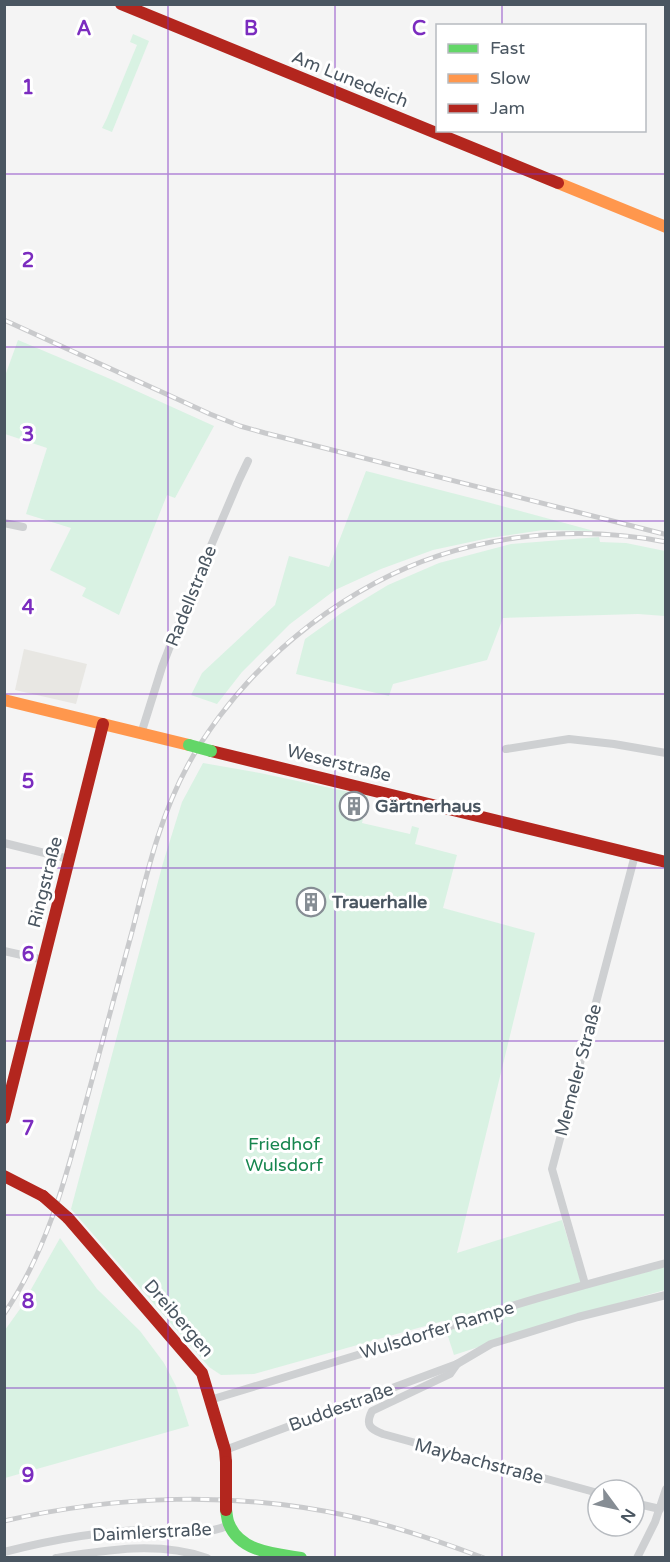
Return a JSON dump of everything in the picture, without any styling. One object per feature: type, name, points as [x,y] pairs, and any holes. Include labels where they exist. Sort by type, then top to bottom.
[{"type":"street","name":"Am Lunedeich","points":[[121,4],[666,227]]},
{"type":"street","name":"Radellstraße","points":[[141,734],[162,667],[187,602],[248,461]]},
{"type":"street","points":[[4,523],[23,527]]},
{"type":"street","name":"Weserstraße","points":[[4,700],[666,862]]},
{"type":"street","name":"Ringstraße","points":[[4,1118],[103,724]]},
{"type":"street","points":[[506,749],[569,740],[614,744],[666,753]]},
{"type":"street","points":[[4,843],[69,859]]},
{"type":"street","name":"Memeler Straße","points":[[585,1284],[552,1169],[635,855]]},
{"type":"street","points":[[4,951],[44,960]]},
{"type":"street","name":"Dreibergen","points":[[4,1176],[43,1196],[68,1218],[202,1373],[226,1456],[226,1510],[229,1525]]},
{"type":"street","name":"Wulsdorfer Rampe","points":[[210,1400],[585,1284],[666,1263]]},
{"type":"street","name":"Buddestraße","points":[[226,1456],[457,1364],[491,1344],[578,1317],[666,1295]]},
{"type":"street","name":"Buddestraße","points":[[368,1419],[372,1411],[450,1374],[457,1364]]},
{"type":"street","name":"Maybachstraße","points":[[368,1419],[369,1426],[373,1430],[383,1434],[586,1490]]},
{"type":"street","points":[[637,1557],[660,1509],[666,1490]]},
{"type":"street","points":[[646,1506],[660,1509]]},
{"type":"street","points":[[229,1525],[235,1536],[248,1545],[268,1553],[301,1557]]},
{"type":"street","name":"Daimlerstraße","points":[[4,1552],[72,1536],[146,1530],[206,1532],[229,1525]]},
{"type":"street","name":"Daimlerstraße","points":[[56,1557],[114,1549],[175,1550],[207,1557]]},
{"type":"shaded area","points":[[24,649],[87,664],[76,704],[15,690]]},
{"type":"green space","points":[[133,34],[149,41],[112,132],[102,128],[137,45],[130,42]]},
{"type":"green space","points":[[18,340],[214,426],[175,498],[167,495],[119,615],[82,596],[86,588],[50,570],[71,528],[26,514],[47,448],[5,434],[5,376]]},
{"type":"green space","points":[[366,471],[594,531],[543,530],[489,538],[433,550],[381,569],[335,590],[290,624],[242,672],[217,704],[191,695],[202,673],[275,605],[289,556],[329,567]]},
{"type":"green space","points":[[599,537],[600,542],[626,543],[665,551],[665,616],[638,614],[503,618],[487,660],[393,684],[389,696],[296,674],[305,639],[340,614],[388,585],[439,563],[511,544]]},
{"type":"green space","name":"Friedhof Wulsdorf","points":[[203,763],[368,796],[362,823],[410,834],[412,826],[419,828],[415,844],[457,855],[443,908],[535,933],[457,1253],[562,1220],[583,1289],[665,1267],[665,1290],[576,1315],[454,1355],[443,1321],[254,1374],[221,1375],[209,1367],[71,1209],[163,863],[182,802]]},
{"type":"green space","points":[[60,1238],[97,1289],[140,1331],[164,1363],[176,1386],[189,1426],[5,1478],[5,1330],[20,1309]]},
{"type":"railway","points":[[4,320],[240,426],[664,534]]},
{"type":"railway","points":[[4,1314],[31,1267],[52,1218],[75,1143],[162,824],[178,784],[195,752],[235,696],[290,641],[330,610],[375,583],[444,554],[480,544],[554,534],[629,536],[666,542]]},
{"type":"railway","points":[[4,1521],[47,1512],[133,1501],[176,1499],[263,1503],[306,1508],[366,1520],[417,1534],[484,1558]]},
{"type":"traffic: fast","points":[[189,745],[211,751]]},
{"type":"traffic: fast","points":[[226,1510],[229,1524],[241,1541],[260,1550],[301,1558]]},
{"type":"traffic: slow","points":[[558,183],[666,227]]},
{"type":"traffic: slow","points":[[4,700],[189,745]]},
{"type":"traffic: jam","points":[[121,4],[558,183]]},
{"type":"traffic: jam","points":[[4,1118],[103,724]]},
{"type":"traffic: jam","points":[[211,751],[666,862]]},
{"type":"traffic: jam","points":[[4,1176],[43,1196]]},
{"type":"traffic: jam","points":[[43,1196],[68,1218]]},
{"type":"traffic: jam","points":[[68,1218],[202,1373],[225,1450],[226,1462]]},
{"type":"traffic: jam","points":[[226,1462],[226,1510]]},
{"type":"place","name":"Gärtnerhaus","points":[[354,806]]},
{"type":"place","name":"Trauerhalle","points":[[311,902]]}]
